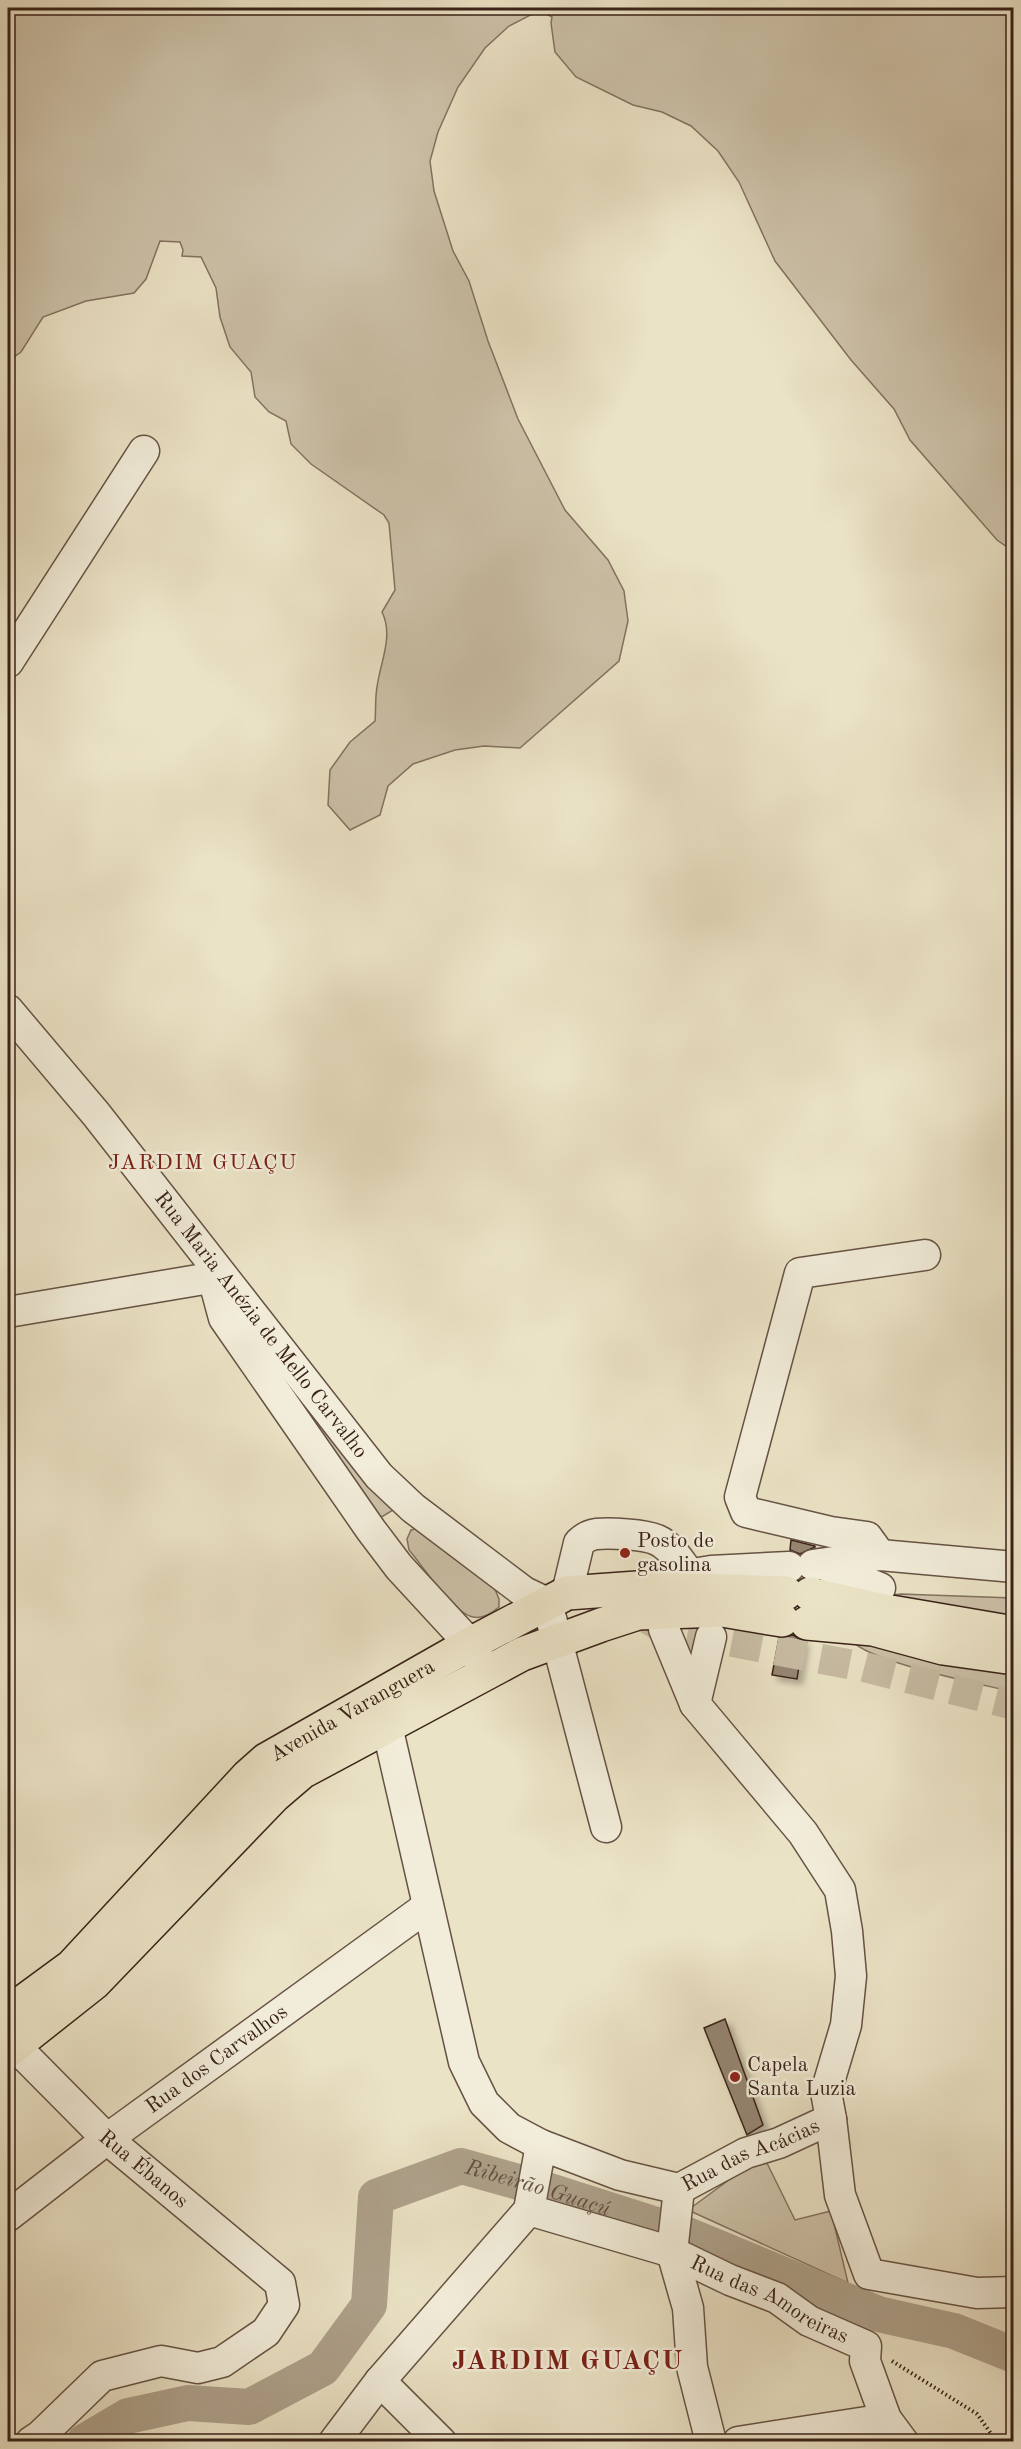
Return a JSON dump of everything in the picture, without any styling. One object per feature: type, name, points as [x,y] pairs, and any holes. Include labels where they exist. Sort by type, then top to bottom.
[{"type":"highway","name":"Avenida Varanguera","points":[[8,2013],[72,1966],[248,1776],[266,1760],[470,1644],[557,1598],[637,1588],[801,1589]]},
{"type":"highway","name":"Avenida Varanguera","points":[[10,2046],[94,1983],[274,1796],[302,1772],[522,1654],[557,1641],[638,1613],[722,1610],[801,1589]]},
{"type":"highway","points":[[801,1589],[880,1599],[1014,1633]]},
{"type":"highway","points":[[801,1589],[873,1629],[943,1648],[1014,1658]]},
{"type":"street","points":[[8,662],[144,451]]},
{"type":"street","name":"Rua Maria Anézia de Mello Carvalho","points":[[13,1028],[96,1114],[215,1271],[379,1476],[413,1508],[524,1592],[557,1598]]},
{"type":"street","points":[[880,1599],[880,1555],[867,1537],[831,1532],[746,1512],[740,1497],[800,1273],[925,1255]]},
{"type":"street","points":[[8,1312],[215,1271],[224,1318],[371,1530],[399,1567],[470,1644],[486,1673]]},
{"type":"street","points":[[371,1530],[413,1508]]},
{"type":"street","points":[[606,1827],[557,1641],[557,1598],[579,1543],[594,1534],[646,1537],[658,1540],[668,1547],[690,1575]]},
{"type":"street","points":[[637,1588],[665,1579],[711,1571],[801,1589],[880,1555],[1014,1567]]},
{"type":"street","name":"Rua das Acácias","points":[[535,2180],[620,2175],[679,2189],[746,2153],[779,2143],[831,2119],[826,2092],[846,2025],[851,1976],[840,1890],[803,1833],[695,1704],[664,1629]]},
{"type":"street","points":[[695,1704],[711,1637]]},
{"type":"street","points":[[334,2442],[535,2180],[509,2128],[484,2103],[464,2062],[387,1726]]},
{"type":"street","name":"Rua dos Carvalhos","points":[[8,2216],[107,2139],[428,1906]]},
{"type":"street","name":"Rua Ébanos","points":[[10,2046],[107,2139],[280,2283],[284,2305],[266,2332],[222,2362],[198,2368],[161,2361],[102,2376],[31,2442]]},
{"type":"street","points":[[831,2119],[840,2195],[869,2274],[977,2293],[1014,2292]]},
{"type":"street","name":"Rua das Amoreiras","points":[[535,2180],[674,2237],[730,2280],[777,2298],[809,2321],[866,2346]]},
{"type":"street","points":[[674,2237],[679,2189]]},
{"type":"street","name":"Rua das Amoreiras","points":[[674,2237],[688,2308],[692,2367],[711,2442]]},
{"type":"street","points":[[738,2442],[894,2430],[865,2361],[866,2346]]},
{"type":"street","points":[[380,2381],[441,2442]]},
{"type":"path","points":[[866,2346],[977,2414],[997,2442]]},
{"type":"shaded area","points":[[8,8],[1013,8],[1013,551],[997,540],[910,440],[894,409],[851,360],[775,261],[739,182],[718,151],[691,126],[662,112],[633,105],[576,77],[555,52],[552,17],[540,10],[509,26],[485,48],[458,87],[438,132],[430,161],[434,191],[453,251],[469,281],[488,341],[518,419],[565,510],[608,560],[624,591],[628,621],[619,661],[520,748],[484,746],[455,750],[413,764],[388,786],[380,815],[350,830],[328,805],[330,770],[350,742],[375,721],[376,691],[387,630],[382,612],[395,590],[389,523],[384,515],[311,464],[291,444],[286,421],[269,412],[255,397],[251,372],[230,347],[220,317],[216,288],[201,257],[182,256],[183,250],[180,242],[160,241],[146,279],[134,293],[86,301],[43,317],[21,352],[8,361]]},
{"type":"shaded area","points":[[237,1311],[398,1507],[375,1521]]},
{"type":"shaded area","points":[[420,1528],[494,1587],[499,1599],[499,1607],[487,1615],[473,1617],[465,1614],[448,1598],[409,1550],[407,1539],[411,1530]]},
{"type":"shaded area","points":[[891,1595],[1013,1598],[1013,1624],[903,1610]]},
{"type":"shaded area","points":[[852,1641],[1013,1662],[1013,1692],[902,1664],[880,1657]]},
{"type":"shaded area","points":[[763,2155],[795,2220],[831,2211],[848,2283],[688,2210]]},
{"type":"building","points":[[791,1540],[815,1547],[800,1554],[790,1550]]},
{"type":"building","points":[[793,1635],[803,1641],[797,1679],[772,1675],[779,1638]]},
{"type":"building","name":"Capela Santa Luzia","points":[[725,2019],[763,2125],[747,2135],[704,2028]]},
{"type":"waterway","name":"Ribeirão Guaçú","points":[[84,2442],[128,2416],[188,2403],[249,2407],[323,2368],[369,2305],[376,2197],[461,2166],[540,2188],[687,2235],[878,2314],[954,2331],[1014,2355]]},
{"type":"tunnel","points":[[646,1618],[664,1629],[864,1667],[1014,1705]]},
{"type":"place","name":"Posto de gasolina","points":[[625,1553]]},
{"type":"place","name":"Capela Santa Luzia","points":[[735,2077]]},
{"type":"district","name":"JARDIM GUAÇU","points":[[203,1163]]},
{"type":"district","name":"JARDIM GUAÇU","points":[[568,2361]]}]
